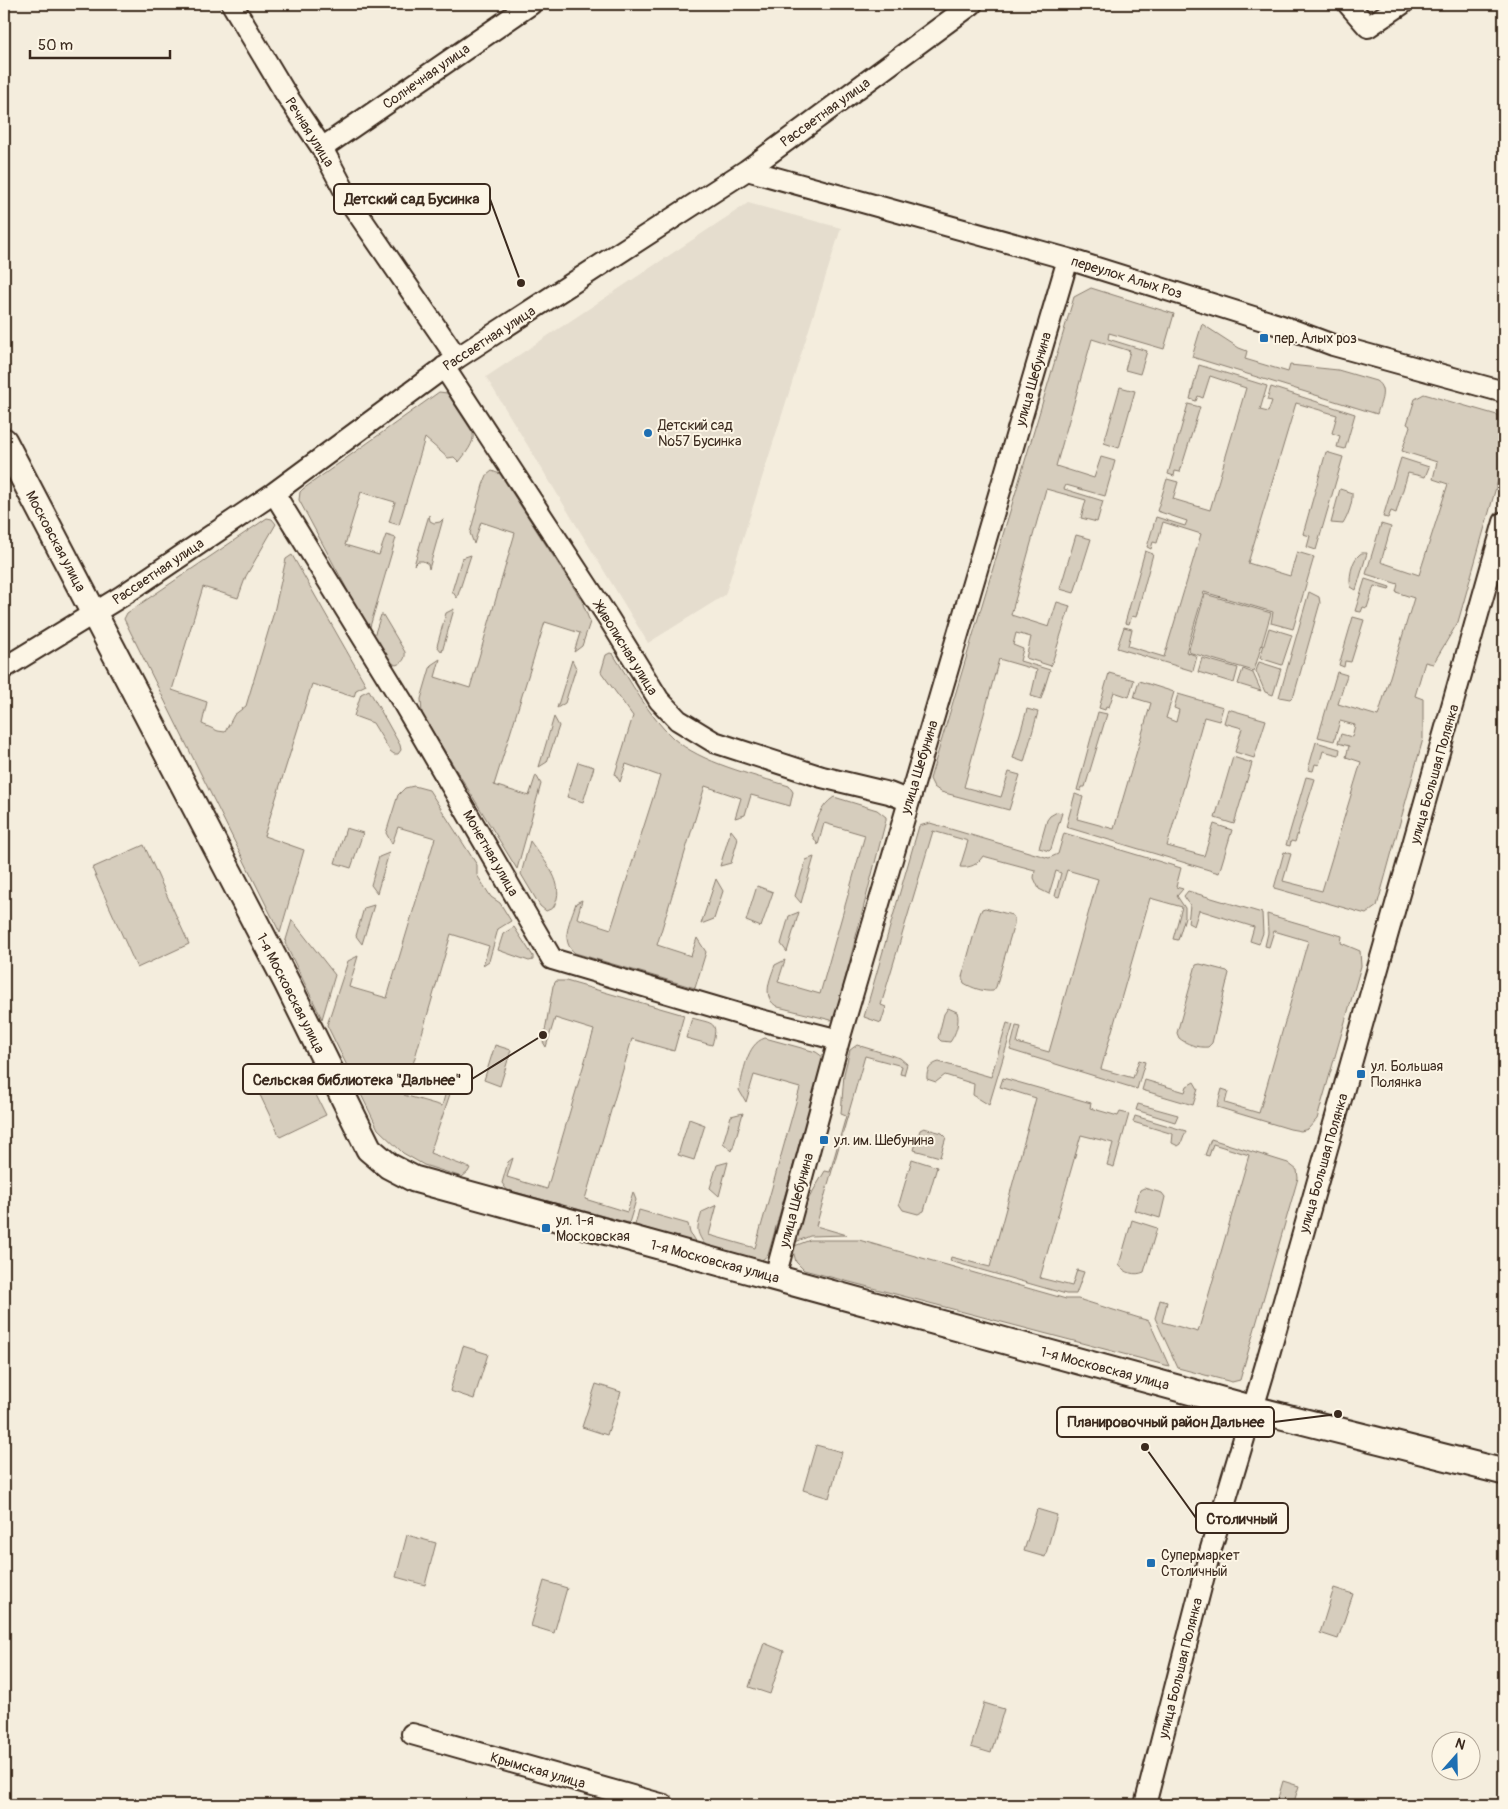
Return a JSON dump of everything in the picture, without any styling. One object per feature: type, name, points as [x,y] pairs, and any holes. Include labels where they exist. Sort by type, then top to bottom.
[{"type":"street","name":"Речная улица","points":[[232,4],[287,96],[322,148],[352,205],[450,362]]},
{"type":"street","name":"Солнечная улица","points":[[322,148],[531,4]]},
{"type":"street","name":"Рассветная улица","points":[[4,668],[94,614],[274,493],[450,362],[747,170],[972,4]]},
{"type":"street","points":[[1348,4],[1368,27],[1402,4]]},
{"type":"street","name":"переулок Алых Роз","points":[[747,170],[1068,259],[1282,326],[1333,345],[1504,392]]},
{"type":"street","name":"улица Шебунина","points":[[775,1277],[838,1040],[1068,259]]},
{"type":"street","name":"Живописная улица","points":[[450,362],[659,700],[678,720],[714,742],[822,777],[889,793],[909,801]]},
{"type":"street","name":"Московская улица","points":[[4,441],[94,614]]},
{"type":"street","name":"Монетная улица","points":[[274,493],[402,701],[552,959],[749,1017],[838,1040]]},
{"type":"street","name":"улица Большая Полянка","points":[[1145,1805],[1210,1552],[1254,1409],[1504,522]]},
{"type":"street","name":"1-я Московская улица","points":[[94,614],[287,984],[369,1149],[389,1166],[414,1179],[1254,1409],[1504,1472]]},
{"type":"street","name":"Крымская улица","points":[[412,1734],[664,1805]]},
{"type":"shaded area","points":[[748,203],[841,228],[725,595],[648,643],[486,377]]},
{"type":"shaded area","points":[[1091,288],[1174,314],[1164,349],[1109,333],[1108,339],[1147,351],[1140,374],[1125,370],[1130,351],[1092,339],[1056,466],[1094,478],[1101,457],[1115,461],[1105,496],[1066,485],[1064,489],[1103,501],[1097,522],[1081,518],[1086,500],[1046,489],[1011,615],[1049,627],[1057,602],[1070,606],[1051,666],[1026,658],[1031,637],[1016,633],[1013,645],[1023,649],[1020,661],[1050,670],[1041,699],[1031,696],[1037,670],[999,659],[964,787],[1001,797],[1009,772],[1020,775],[1009,810],[941,792],[934,787],[930,779],[1074,297]]},
{"type":"shaded area","points":[[1202,324],[1239,348],[1247,351],[1245,359],[1288,372],[1290,365],[1338,370],[1376,381],[1382,388],[1377,414],[1192,357]]},
{"type":"shaded area","points":[[1199,365],[1267,386],[1260,410],[1268,412],[1272,401],[1267,400],[1271,387],[1355,414],[1345,449],[1337,447],[1340,436],[1332,433],[1337,415],[1296,403],[1248,563],[1290,576],[1297,552],[1314,557],[1293,629],[1271,623],[1273,612],[1204,592],[1186,652],[1197,656],[1193,671],[1117,648],[1124,627],[1132,629],[1128,646],[1164,657],[1201,534],[1163,522],[1157,543],[1153,542],[1151,549],[1147,547],[1156,517],[1185,526],[1187,521],[1157,511],[1167,479],[1178,482],[1173,499],[1210,510],[1246,388],[1210,376],[1203,398],[1198,396],[1196,401],[1190,399]]},
{"type":"shaded area","points":[[1120,387],[1135,391],[1119,448],[1104,443]]},
{"type":"shaded area","points":[[439,392],[447,393],[473,433],[469,448],[459,462],[454,457],[448,458],[425,438],[399,525],[389,522],[395,502],[361,492],[345,545],[379,555],[386,535],[396,538],[369,630],[299,500],[300,492]]},
{"type":"shaded area","points":[[1424,394],[1504,417],[1504,459],[1458,622],[1433,664],[1425,662],[1415,696],[1423,699],[1423,739],[1377,906],[1366,914],[1274,888],[1284,852],[1291,854],[1283,881],[1322,891],[1361,762],[1346,757],[1349,746],[1338,743],[1341,734],[1352,737],[1355,725],[1340,721],[1334,741],[1318,737],[1337,672],[1347,675],[1338,704],[1378,716],[1414,598],[1396,592],[1398,584],[1366,574],[1381,524],[1391,527],[1381,562],[1419,575],[1448,484],[1433,479],[1437,462],[1402,451],[1410,426],[1407,424],[1415,399]]},
{"type":"shaded area","points":[[1188,404],[1200,407],[1180,472],[1175,471],[1174,476],[1168,474]]},
{"type":"shaded area","points":[[1326,452],[1343,457],[1316,550],[1307,547],[1310,536],[1303,534]]},
{"type":"shaded area","points":[[1401,458],[1429,467],[1425,477],[1408,473],[1396,513],[1391,511],[1388,518],[1383,517]]},
{"type":"shaded area","points":[[492,471],[500,474],[581,599],[590,622],[582,646],[574,652],[580,633],[545,622],[494,785],[529,796],[536,775],[541,784],[517,869],[422,714],[421,699],[431,665],[440,659],[435,677],[470,688],[515,533],[481,522],[474,544],[470,533],[483,485],[487,475]]},
{"type":"shaded area","points":[[1340,489],[1352,493],[1351,505],[1343,524],[1331,523]]},
{"type":"shaded area","points":[[429,515],[430,521],[434,523],[440,522],[443,519],[429,569],[428,564],[423,561],[418,561],[414,565]]},
{"type":"shaded area","points":[[267,518],[272,519],[276,524],[246,576],[238,598],[203,587],[172,690],[207,702],[202,724],[225,732],[234,715],[246,706],[274,612],[286,559],[292,555],[366,685],[356,690],[354,697],[312,684],[264,836],[304,850],[280,933],[124,619],[127,613]]},
{"type":"shaded area","points":[[1076,535],[1091,539],[1074,593],[1060,589]]},
{"type":"shaded area","points":[[1145,551],[1153,554],[1136,617],[1132,616],[1129,624],[1125,623]]},
{"type":"shaded area","points":[[1367,553],[1356,590],[1351,587],[1350,575],[1353,565],[1360,554]]},
{"type":"shaded area","points":[[471,555],[457,598],[452,591],[462,558]]},
{"type":"shaded area","points":[[1365,579],[1390,587],[1389,590],[1374,586],[1367,608],[1363,607],[1361,612],[1355,611]]},
{"type":"shaded area","points":[[1309,592],[1319,597],[1320,603],[1294,695],[1290,699],[1279,697]]},
{"type":"shaded area","points":[[1205,594],[1271,613],[1254,671],[1188,652]]},
{"type":"shaded area","points":[[454,609],[442,652],[437,646],[446,613]]},
{"type":"shaded area","points":[[381,615],[383,615],[405,652],[403,660],[396,665],[390,662],[374,636]]},
{"type":"shaded area","points":[[1353,617],[1364,620],[1351,662],[1345,661],[1344,667],[1339,665]]},
{"type":"shaded area","points":[[1269,628],[1292,635],[1282,665],[1260,658]]},
{"type":"shaded area","points":[[613,654],[640,698],[673,738],[685,747],[713,761],[744,773],[789,786],[793,792],[790,806],[751,795],[745,815],[735,818],[741,798],[705,786],[657,945],[691,956],[697,938],[706,952],[695,988],[575,953],[570,948],[568,942],[567,936],[571,916],[576,903],[582,900],[577,918],[611,929],[660,776],[626,764],[620,782],[615,774],[633,716],[601,672],[606,655]]},
{"type":"shaded area","points":[[1202,658],[1238,668],[1234,683],[1198,672]]},
{"type":"shaded area","points":[[572,660],[576,668],[565,703],[557,708]]},
{"type":"shaded area","points":[[1259,662],[1281,669],[1273,695],[1265,692],[1256,671]]},
{"type":"shaded area","points":[[1243,669],[1253,673],[1261,691],[1238,684]]},
{"type":"shaded area","points":[[1109,673],[1134,680],[1129,697],[1114,692],[1109,707],[1106,706],[1105,710],[1099,708]]},
{"type":"shaded area","points":[[1139,681],[1174,692],[1166,718],[1176,722],[1179,710],[1174,708],[1178,694],[1223,707],[1219,721],[1204,717],[1167,846],[1204,856],[1214,824],[1232,830],[1219,873],[1066,827],[1075,794],[1083,797],[1077,819],[1114,829],[1151,703],[1134,698]]},
{"type":"shaded area","points":[[369,690],[400,745],[401,750],[398,754],[390,751],[373,723],[354,716],[361,694]]},
{"type":"shaded area","points":[[1027,709],[1038,712],[1024,762],[1013,758]]},
{"type":"shaded area","points":[[1228,709],[1266,720],[1254,758],[1235,752],[1242,728],[1224,723]]},
{"type":"shaded area","points":[[1098,712],[1107,714],[1085,787],[1082,787],[1081,791],[1077,790]]},
{"type":"shaded area","points":[[554,717],[559,726],[547,762],[539,767]]},
{"type":"shaded area","points":[[1316,742],[1340,749],[1339,755],[1323,751],[1319,765],[1315,764],[1313,771],[1308,770]]},
{"type":"shaded area","points":[[1233,757],[1252,763],[1234,824],[1215,818]]},
{"type":"shaded area","points":[[578,762],[594,767],[583,802],[567,797]]},
{"type":"shaded area","points":[[1306,777],[1315,779],[1295,842],[1291,841],[1290,846],[1286,845]]},
{"type":"shaded area","points":[[414,786],[429,790],[477,865],[477,875],[491,897],[500,903],[511,921],[498,929],[489,961],[483,965],[489,946],[451,934],[404,1095],[442,1106],[447,1088],[450,1094],[430,1153],[470,1168],[462,1177],[424,1165],[403,1153],[378,1129],[327,1025],[348,961],[358,956],[349,987],[387,998],[435,838],[398,827],[392,844],[386,833],[398,795],[405,788]]},
{"type":"shaded area","points":[[834,797],[877,810],[886,817],[886,820],[835,1018],[831,1020],[778,1007],[770,999],[768,988],[775,965],[785,960],[778,982],[820,994],[865,835],[824,823],[818,845],[812,835],[822,809]]},
{"type":"shaded area","points":[[1057,812],[1062,813],[1051,849],[1049,851],[1039,848],[1047,820]]},
{"type":"shaded area","points":[[930,823],[1049,858],[1058,854],[1064,833],[1181,868],[1176,887],[1183,889],[1177,896],[1185,908],[1185,917],[1178,940],[1173,939],[1182,907],[1150,898],[1101,1069],[1133,1078],[1139,1060],[1145,1062],[1137,1089],[1010,1050],[1016,1026],[1021,1027],[1017,1043],[1049,1052],[1098,879],[1067,870],[1059,897],[1055,896],[1061,873],[1056,871],[1049,894],[1039,889],[1034,878],[1035,870],[983,856],[973,865],[960,867],[968,841],[933,831],[881,1005],[886,1007],[881,1023],[864,1017],[919,826]]},
{"type":"shaded area","points":[[346,828],[363,833],[351,868],[335,863]]},
{"type":"shaded area","points":[[731,830],[738,839],[731,863],[720,866]]},
{"type":"shaded area","points":[[530,841],[552,873],[558,890],[553,908],[546,911],[540,906],[521,874]]},
{"type":"shaded area","points":[[144,845],[189,944],[137,968],[92,868]]},
{"type":"shaded area","points":[[389,853],[377,893],[371,885],[379,857]]},
{"type":"shaded area","points":[[814,857],[801,903],[795,896],[806,860]]},
{"type":"shaded area","points":[[716,879],[723,891],[714,919],[701,924]]},
{"type":"shaded area","points":[[757,886],[773,892],[761,927],[746,921]]},
{"type":"shaded area","points":[[1188,891],[1262,913],[1263,933],[1259,944],[1250,941],[1254,927],[1199,910],[1194,926],[1188,923],[1190,905],[1184,896]]},
{"type":"shaded area","points":[[374,905],[362,944],[356,936],[364,908]]},
{"type":"shaded area","points":[[985,908],[1012,915],[1014,918],[1014,924],[996,987],[993,991],[982,990],[964,983],[962,977],[979,916],[982,909]]},
{"type":"shaded area","points":[[799,912],[787,952],[781,944],[789,916]]},
{"type":"shaded area","points":[[1267,914],[1342,936],[1341,943],[1360,951],[1361,966],[1317,1119],[1308,1129],[1301,1131],[1217,1107],[1222,1089],[1228,1091],[1225,1103],[1259,1113],[1308,941],[1274,931],[1269,947],[1265,946],[1268,933]]},
{"type":"shaded area","points":[[292,920],[335,975],[322,1019],[285,943]]},
{"type":"shaded area","points":[[514,927],[533,956],[533,960],[529,961],[498,950],[503,934]]},
{"type":"shaded area","points":[[1200,964],[1229,973],[1212,1043],[1208,1047],[1189,1044],[1179,1038],[1177,1033],[1196,965]]},
{"type":"shaded area","points":[[556,981],[566,981],[684,1015],[674,1051],[632,1039],[585,1199],[627,1212],[633,1192],[636,1200],[629,1223],[507,1190],[502,1183],[508,1162],[513,1158],[507,1177],[547,1189],[594,1030],[555,1018],[546,1047],[543,1042],[553,986]]},
{"type":"shaded area","points":[[948,1008],[957,1012],[958,1016],[957,1027],[950,1042],[941,1041],[938,1038],[944,1014]]},
{"type":"shaded area","points":[[692,1018],[705,1021],[714,1027],[715,1032],[712,1045],[686,1038]]},
{"type":"shaded area","points":[[1007,1023],[1013,1025],[989,1105],[973,1095],[974,1084],[945,1075],[936,1082],[927,1079],[927,1073],[930,1068],[939,1062],[991,1077]]},
{"type":"shaded area","points":[[765,1038],[816,1052],[823,1057],[823,1060],[768,1255],[762,1260],[705,1245],[698,1229],[702,1212],[717,1205],[709,1235],[755,1248],[800,1088],[754,1075],[746,1102],[739,1090],[744,1068],[754,1046]]},
{"type":"shaded area","points":[[495,1045],[511,1050],[500,1086],[484,1080]]},
{"type":"shaded area","points":[[857,1045],[900,1058],[907,1064],[904,1075],[900,1074],[902,1066],[865,1056],[816,1226],[847,1235],[810,1236],[793,1243],[803,1208],[825,1171],[830,1172],[846,1116],[841,1114],[844,1074],[850,1050]]},
{"type":"shaded area","points":[[305,1073],[326,1115],[280,1137],[260,1095]]},
{"type":"shaded area","points":[[1003,1078],[1091,1103],[1090,1108],[1118,1116],[1120,1112],[1129,1114],[1114,1167],[1107,1165],[1113,1143],[1081,1135],[1040,1278],[1072,1286],[1077,1270],[1084,1272],[1076,1294],[1066,1294],[950,1261],[951,1257],[990,1267],[1036,1098],[1000,1087]]},
{"type":"shaded area","points":[[1145,1080],[1185,1092],[1187,1086],[1194,1082],[1198,1089],[1193,1105],[1142,1090]]},
{"type":"shaded area","points":[[1138,1104],[1178,1115],[1175,1122],[1136,1110]]},
{"type":"shaded area","points":[[743,1113],[732,1151],[723,1143],[731,1116]]},
{"type":"shaded area","points":[[1135,1116],[1186,1131],[1181,1144],[1178,1146],[1172,1143],[1173,1134],[1133,1122]]},
{"type":"shaded area","points":[[689,1119],[705,1125],[694,1160],[678,1155]]},
{"type":"shaded area","points":[[924,1128],[942,1133],[946,1137],[940,1157],[914,1150],[920,1130]]},
{"type":"shaded area","points":[[1211,1139],[1288,1163],[1297,1170],[1298,1178],[1240,1380],[1232,1382],[1178,1368],[1155,1318],[1160,1300],[1167,1302],[1162,1322],[1198,1332],[1249,1155],[1213,1144],[1209,1156],[1205,1155]]},
{"type":"shaded area","points":[[912,1159],[937,1167],[924,1211],[918,1214],[903,1210],[899,1204]]},
{"type":"shaded area","points":[[728,1162],[719,1196],[710,1188],[717,1165]]},
{"type":"shaded area","points":[[1144,1188],[1162,1193],[1165,1197],[1160,1218],[1134,1210],[1140,1190]]},
{"type":"shaded area","points":[[639,1210],[688,1224],[690,1233],[696,1243],[635,1225]]},
{"type":"shaded area","points":[[1132,1220],[1157,1228],[1144,1272],[1137,1274],[1127,1272],[1119,1265]]},
{"type":"shaded area","points":[[810,1240],[859,1240],[1066,1299],[1078,1299],[1149,1321],[1169,1366],[804,1270],[796,1262],[792,1247]]},
{"type":"shaded area","points":[[463,1346],[488,1354],[474,1399],[450,1391]]},
{"type":"shaded area","points":[[596,1384],[621,1392],[607,1435],[582,1427]]},
{"type":"shaded area","points":[[816,1445],[842,1452],[829,1498],[803,1490]]},
{"type":"shaded area","points":[[1037,1509],[1057,1515],[1045,1557],[1024,1551]]},
{"type":"shaded area","points":[[407,1535],[436,1543],[425,1585],[396,1577]]},
{"type":"shaded area","points":[[544,1581],[567,1588],[554,1633],[531,1626]]},
{"type":"shaded area","points":[[1334,1588],[1353,1594],[1338,1639],[1320,1633]]},
{"type":"shaded area","points":[[764,1643],[784,1651],[770,1694],[749,1687]]},
{"type":"shaded area","points":[[984,1703],[1004,1709],[991,1753],[971,1747]]},
{"type":"shaded area","points":[[1283,1781],[1299,1786],[1293,1805],[1276,1805]]},
{"type":"place","name":"Детский сад Бусинка","points":[[521,283]]},
{"type":"place","name":"пер. Алых роз","points":[[1264,338]]},
{"type":"place","name":"Детский сад №57 Бусинка","points":[[648,433]]},
{"type":"place","name":"Сельская библиотека \"Дальнее\"","points":[[543,1035]]},
{"type":"place","name":"ул. Большая Полянка","points":[[1361,1074]]},
{"type":"place","name":"ул. им. Шебунина","points":[[824,1140]]},
{"type":"place","name":"ул. 1-я Московская","points":[[546,1228]]},
{"type":"place","name":"Планировочный район Дальнее","points":[[1338,1414]]},
{"type":"place","name":"Столичный","points":[[1145,1447]]},
{"type":"place","name":"Супермаркет Столичный","points":[[1151,1563]]}]
